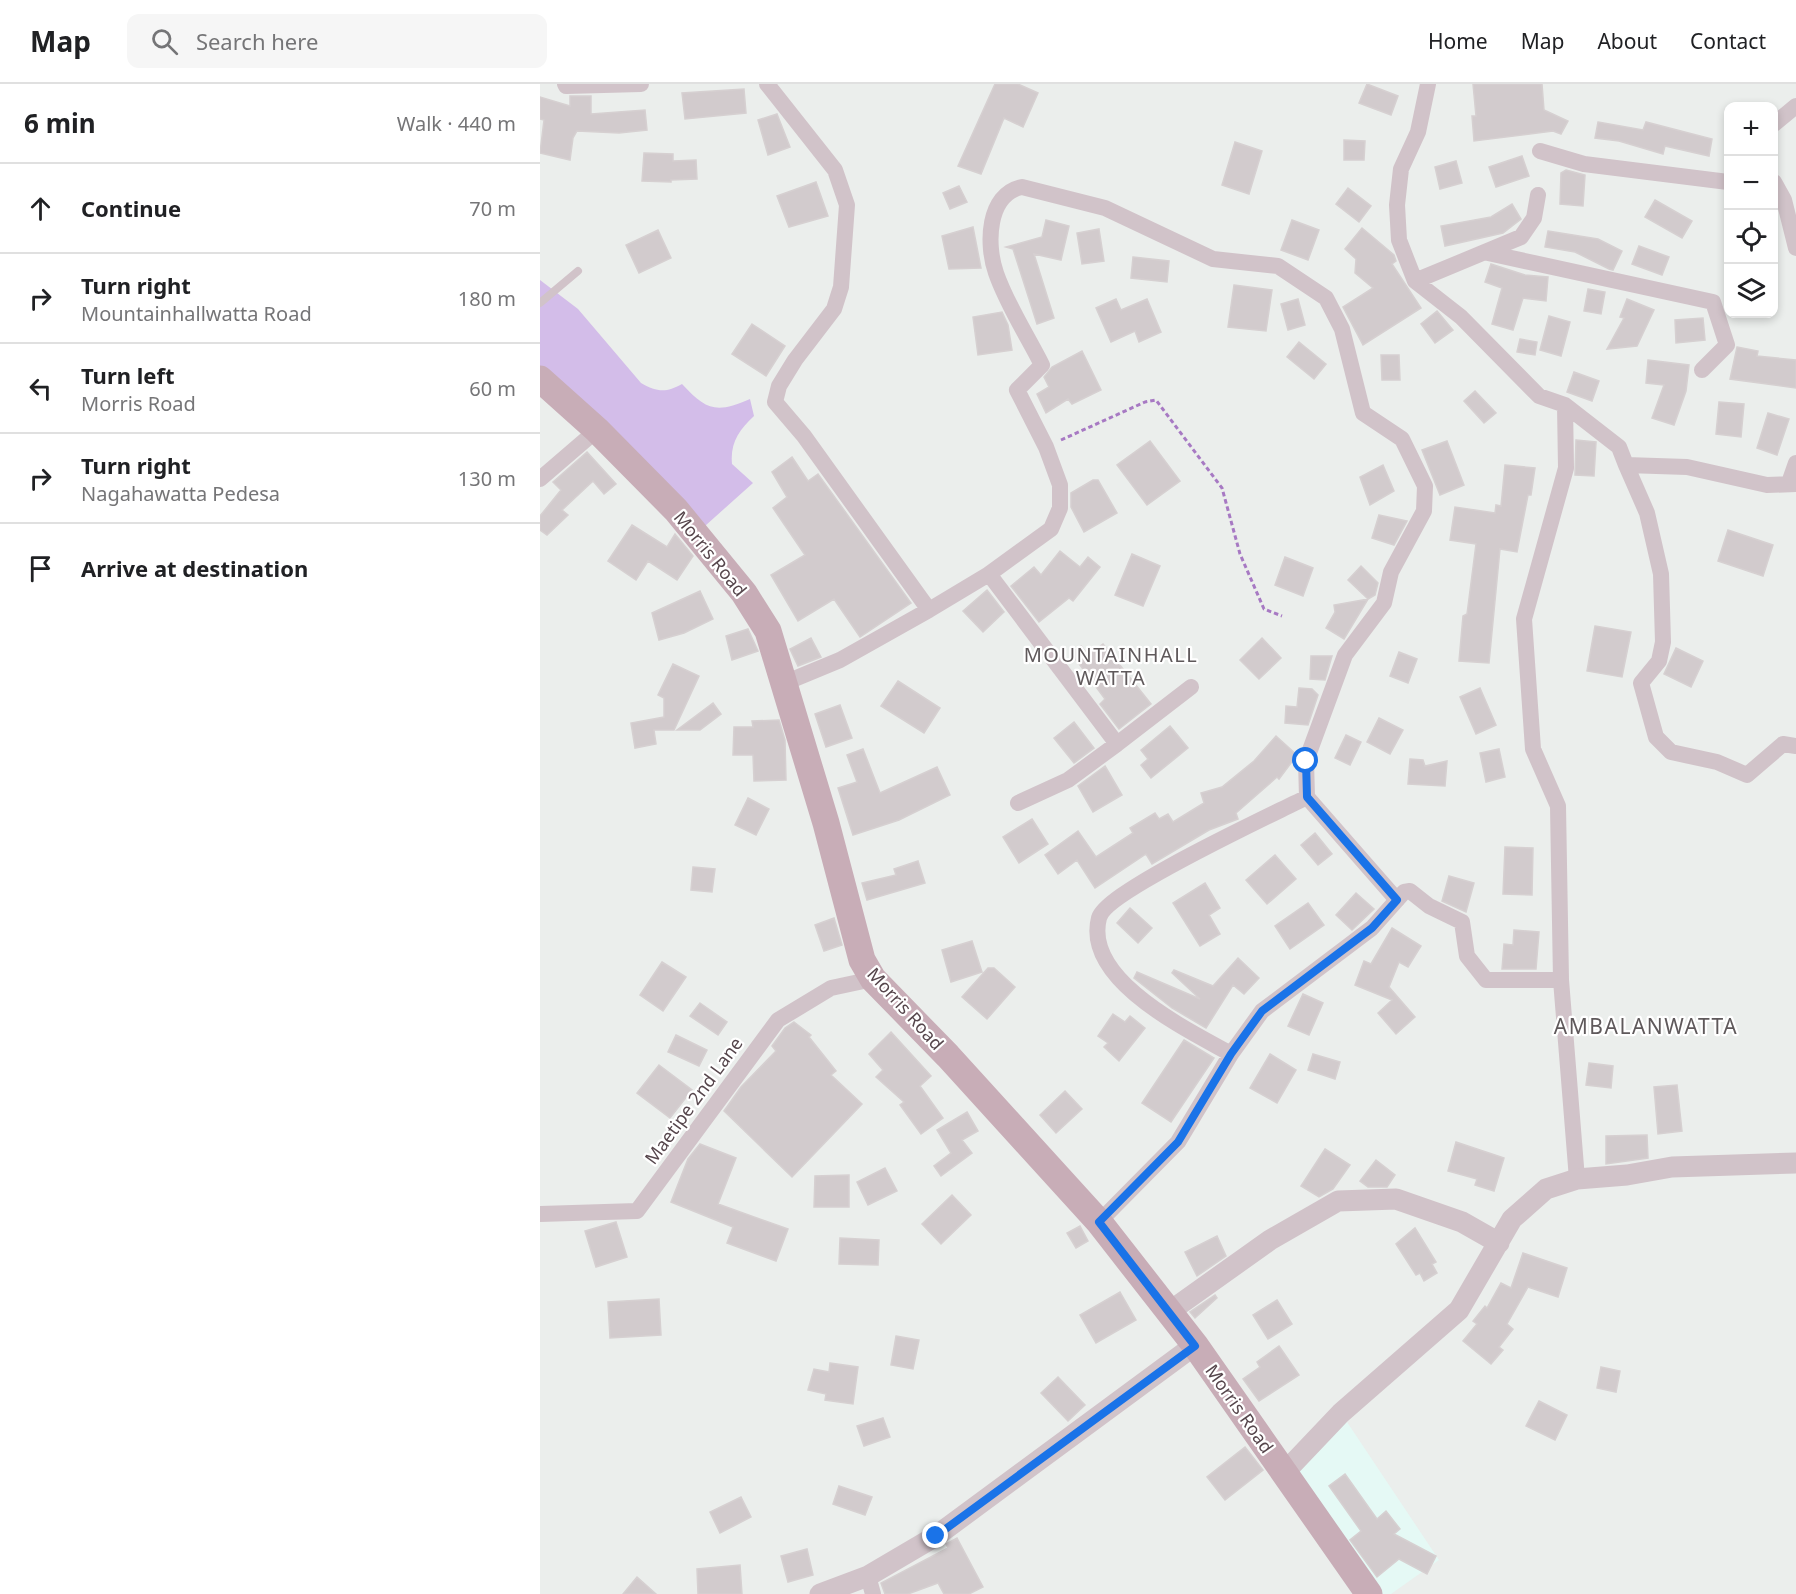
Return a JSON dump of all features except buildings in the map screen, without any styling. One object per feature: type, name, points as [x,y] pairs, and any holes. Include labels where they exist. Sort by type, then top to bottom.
[{"type":"main road","name":"Morris Road","points":[[540,379],[597,430],[676,510],[744,594],[768,631],[780,669],[782,684],[826,823],[862,960],[873,979],[948,1056],[1099,1222],[1195,1346],[1370,1594]]},
{"type":"street","points":[[565,84],[640,84]]},
{"type":"street","points":[[767,84],[835,170],[847,205],[841,287],[834,309],[795,360],[779,386],[775,402],[804,436],[929,610]]},
{"type":"street","points":[[1428,84],[1418,132],[1401,169],[1397,205],[1399,240],[1415,281],[1461,317],[1539,396],[1565,405],[1619,447],[1647,513],[1661,574],[1663,642],[1659,661],[1641,683],[1656,737],[1671,752],[1717,762],[1747,775],[1783,744],[1796,746]]},
{"type":"street","points":[[1778,120],[1796,106]]},
{"type":"street","points":[[1540,152],[1584,164],[1724,182]]},
{"type":"street","points":[[782,684],[840,660],[929,610],[989,574],[1051,529],[1060,508],[1060,485],[1046,447],[1017,390],[1042,365],[996,273],[990,235],[998,202],[1011,189],[1022,187],[1105,208],[1213,259],[1278,267],[1326,298],[1342,329],[1363,413],[1402,439],[1425,486],[1424,511],[1391,572],[1384,603],[1345,655],[1306,761],[1307,797],[1397,900]]},
{"type":"street","points":[[1415,281],[1488,253],[1521,237],[1534,218],[1538,195]]},
{"type":"street","points":[[1784,198],[1796,248]]},
{"type":"street","points":[[1488,253],[1713,302],[1727,345],[1702,370]]},
{"type":"street","points":[[1565,405],[1566,468],[1524,618],[1533,749],[1558,806],[1561,980],[1577,1179]]},
{"type":"street","points":[[540,479],[597,430]]},
{"type":"street","points":[[1626,465],[1686,467],[1767,485],[1793,483],[1796,463]]},
{"type":"street","points":[[989,574],[1117,744]]},
{"type":"street","points":[[1018,803],[1068,780],[1191,687]]},
{"type":"street","points":[[1231,1054],[1177,1024],[1135,996],[1107,960],[1099,945],[1099,918],[1107,906],[1155,874],[1307,797]]},
{"type":"street","points":[[1099,1222],[1178,1142],[1231,1054],[1262,1011],[1372,928],[1404,892],[1410,891],[1429,906],[1462,922],[1467,956],[1486,980],[1561,980]]},
{"type":"street","name":"Maetipe 2nd Lane","points":[[540,1214],[637,1211],[778,1020],[831,988],[873,979]]},
{"type":"street","points":[[1284,1473],[1341,1413],[1458,1310],[1512,1219],[1546,1188],[1577,1179],[1627,1175],[1672,1167],[1796,1163]]},
{"type":"street","points":[[1169,1312],[1270,1240],[1338,1201],[1396,1199],[1462,1222],[1499,1243]]},
{"type":"street","points":[[820,1594],[870,1585],[1195,1346]]},
{"type":"lane","points":[[540,303],[578,271]]},
{"type":"path","points":[[1046,447],[1145,402],[1156,400],[1222,488],[1240,554],[1264,609],[1282,616]]},
{"type":"shaded area","points":[[540,280],[578,309],[641,383],[661,390],[682,384],[698,399],[712,407],[728,407],[750,399],[754,416],[744,426],[734,443],[732,464],[753,483],[696,534],[540,379]]},
{"type":"shaded area","points":[[1341,1413],[1439,1560],[1391,1594],[1369,1594],[1284,1473]]},
{"type":"district","name":"MOUNTAINHALL WATTA","points":[[1111,666]]},
{"type":"district","name":"AMBALANWATTA","points":[[1646,1027]]},
{"type":"route","points":[[936,1536],[1195,1346],[1099,1222],[1178,1142],[1231,1054],[1262,1011],[1372,928],[1397,900],[1307,797],[1306,761]]}]
